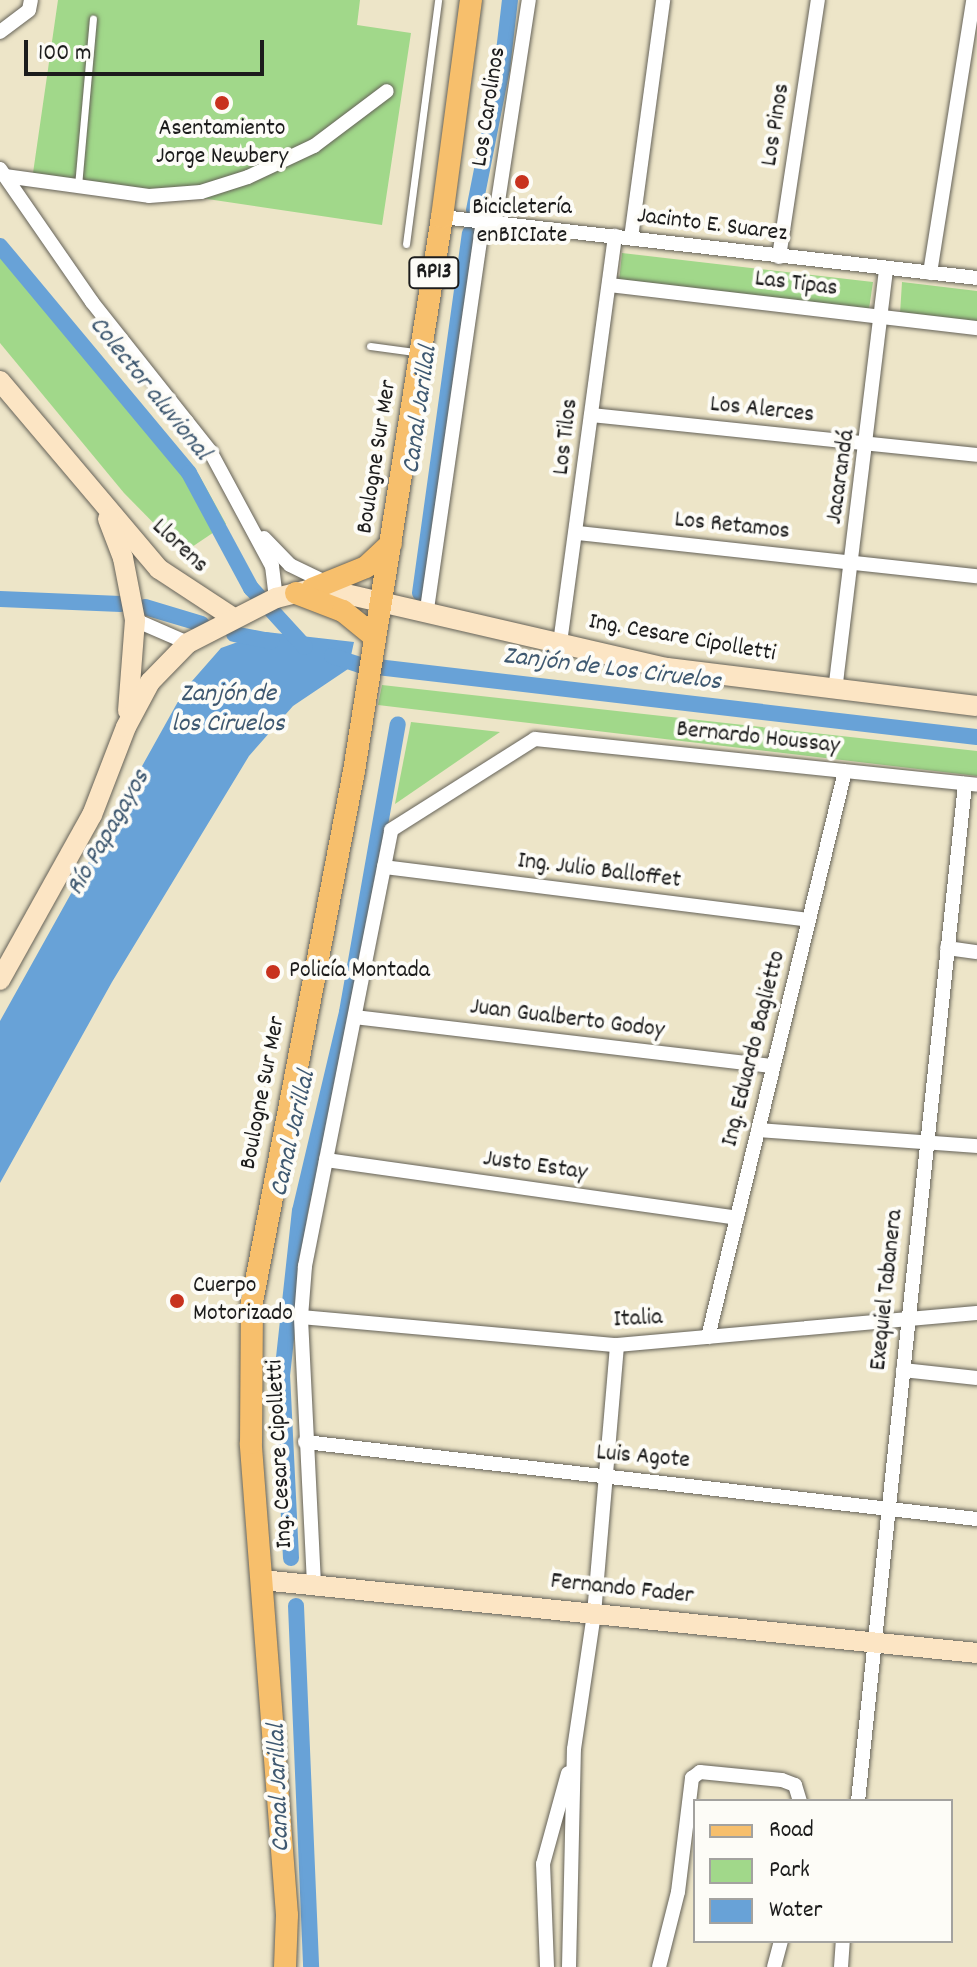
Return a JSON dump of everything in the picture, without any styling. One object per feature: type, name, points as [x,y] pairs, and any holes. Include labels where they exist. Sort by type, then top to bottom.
[{"type":"main road","name":"Boulogne Sur Mer","points":[[283,1960],[262,1580],[249,1410],[255,1276],[391,544],[442,217],[471,0]]},
{"type":"main road","points":[[297,592],[366,567],[391,544]]},
{"type":"main road","points":[[297,592],[343,611],[375,637]]},
{"type":"street","points":[[0,32],[29,10],[31,0]]},
{"type":"street","name":"Los Carolinos","points":[[427,609],[489,221],[529,0]]},
{"type":"street","points":[[631,238],[663,0]]},
{"type":"street","name":"Los Pinos","points":[[779,257],[818,0]]},
{"type":"street","points":[[930,273],[973,0]]},
{"type":"street","points":[[3,172],[78,186],[175,197],[213,188],[314,146],[387,91]]},
{"type":"street","points":[[3,172],[92,302],[210,451],[272,566],[297,592]]},
{"type":"street","name":"Jacinto E. Suarez","points":[[442,217],[977,278]]},
{"type":"street","name":"Los Tilos","points":[[560,643],[578,533],[615,236]]},
{"type":"street","name":"Jacarandá","points":[[835,691],[869,444],[886,269]]},
{"type":"street","name":"Las Tipas","points":[[610,285],[977,328]]},
{"type":"street","name":"Llorens","points":[[0,381],[159,569],[238,615]]},
{"type":"street","name":"Los Alerces","points":[[591,415],[977,455]]},
{"type":"street","name":"Llorens","points":[[101,503],[123,558],[135,620],[126,727]]},
{"type":"street","points":[[246,516],[290,565],[297,592]]},
{"type":"street","name":"Los Retamos","points":[[578,533],[977,576]]},
{"type":"street","points":[[0,980],[92,815],[126,727],[150,682],[188,643],[238,615],[297,592]]},
{"type":"street","name":"Ing. Cesare Cipolletti","points":[[297,592],[381,600],[427,609],[680,671],[977,706]]},
{"type":"street","points":[[135,620],[188,643]]},
{"type":"street","name":"Ing. Cesare Cipolletti","points":[[314,1584],[301,1317],[326,1160],[391,830],[535,739]]},
{"type":"street","name":"Bernardo Houssay","points":[[535,739],[971,785]]},
{"type":"street","name":"Ing. Eduardo Baglietto","points":[[708,1337],[845,771]]},
{"type":"street","name":"Exequiel Tabanera","points":[[858,1799],[947,948],[971,785]]},
{"type":"street","name":"Ing. Julio Balloffet","points":[[384,867],[808,920]]},
{"type":"street","points":[[947,948],[977,952]]},
{"type":"street","name":"Juan Gualberto Godoy","points":[[355,1017],[773,1066]]},
{"type":"street","points":[[758,1130],[977,1146]]},
{"type":"street","name":"Justo Estay","points":[[326,1160],[737,1218]]},
{"type":"street","name":"Italia","points":[[301,1317],[617,1345],[977,1313]]},
{"type":"street","points":[[547,1967],[543,1864],[574,1749],[594,1614],[617,1345]]},
{"type":"street","points":[[903,1370],[977,1378]]},
{"type":"street","name":"Luis Agote","points":[[305,1442],[570,1475],[605,1474],[888,1506],[977,1519]]},
{"type":"street","name":"Fernando Fader","points":[[262,1580],[977,1653]]},
{"type":"street","points":[[569,1967],[574,1749]]},
{"type":"street","points":[[659,1967],[678,1892],[692,1778],[700,1772],[782,1780],[795,1785],[799,1799]]},
{"type":"street","points":[[774,1967],[780,1943]]},
{"type":"street","points":[[841,1967],[843,1943]]},
{"type":"lane","points":[[406,244],[438,0]]},
{"type":"lane","points":[[78,186],[93,19]]},
{"type":"lane","points":[[370,346],[421,353]]},
{"type":"green space","name":"Asentamiento Jorge Newbery","points":[[58,0],[360,0],[357,25],[411,33],[382,225],[33,173]]},
{"type":"green space","points":[[0,247],[199,475],[226,524],[183,553],[124,493],[0,343]]},
{"type":"green space","points":[[622,253],[873,282],[869,309],[619,282]]},
{"type":"green space","points":[[902,282],[977,291],[977,322],[900,314]]},
{"type":"green space","points":[[382,685],[977,751],[977,776],[378,705]]},
{"type":"green space","points":[[411,722],[500,732],[395,804]]},
{"type":"water","name":"Zanjón de los Ciruelos","points":[[266,632],[354,642],[348,669],[293,706],[249,756],[112,982],[0,1183],[0,1021],[185,689],[221,648]]},
{"type":"waterway","name":"Canal Jarillal","points":[[474,210],[502,69],[510,0]]},
{"type":"waterway","name":"Canal Jarillal","points":[[420,593],[470,233]]},
{"type":"waterway","name":"Colector aluvional","points":[[0,246],[189,473],[251,588],[305,647]]},
{"type":"waterway","name":"Colector aluvional","points":[[0,599],[121,604]]},
{"type":"waterway","name":"Colector aluvional","points":[[145,607],[202,624]]},
{"type":"waterway","name":"Zanjón de Los Ciruelos","points":[[234,634],[271,641]]},
{"type":"waterway","name":"Zanjón de Los Ciruelos","points":[[332,656],[360,665],[977,737]]},
{"type":"waterway","name":"Canal Jarillal","points":[[291,1558],[282,1376],[300,1211],[347,1012],[398,724]]},
{"type":"waterway","name":"Canal Jarillal","points":[[296,1606],[311,1967]]},
{"type":"place","name":"Asentamiento Jorge Newbery","points":[[222,103]]},
{"type":"place","name":"Bicicletería enBICIate","points":[[522,182]]},
{"type":"place","name":"Policía Montada","points":[[273,972]]},
{"type":"place","name":"Cuerpo Motorizado","points":[[177,1301]]},
{"type":"water label","name":"Río Papagayos","points":[[109,833]]}]
